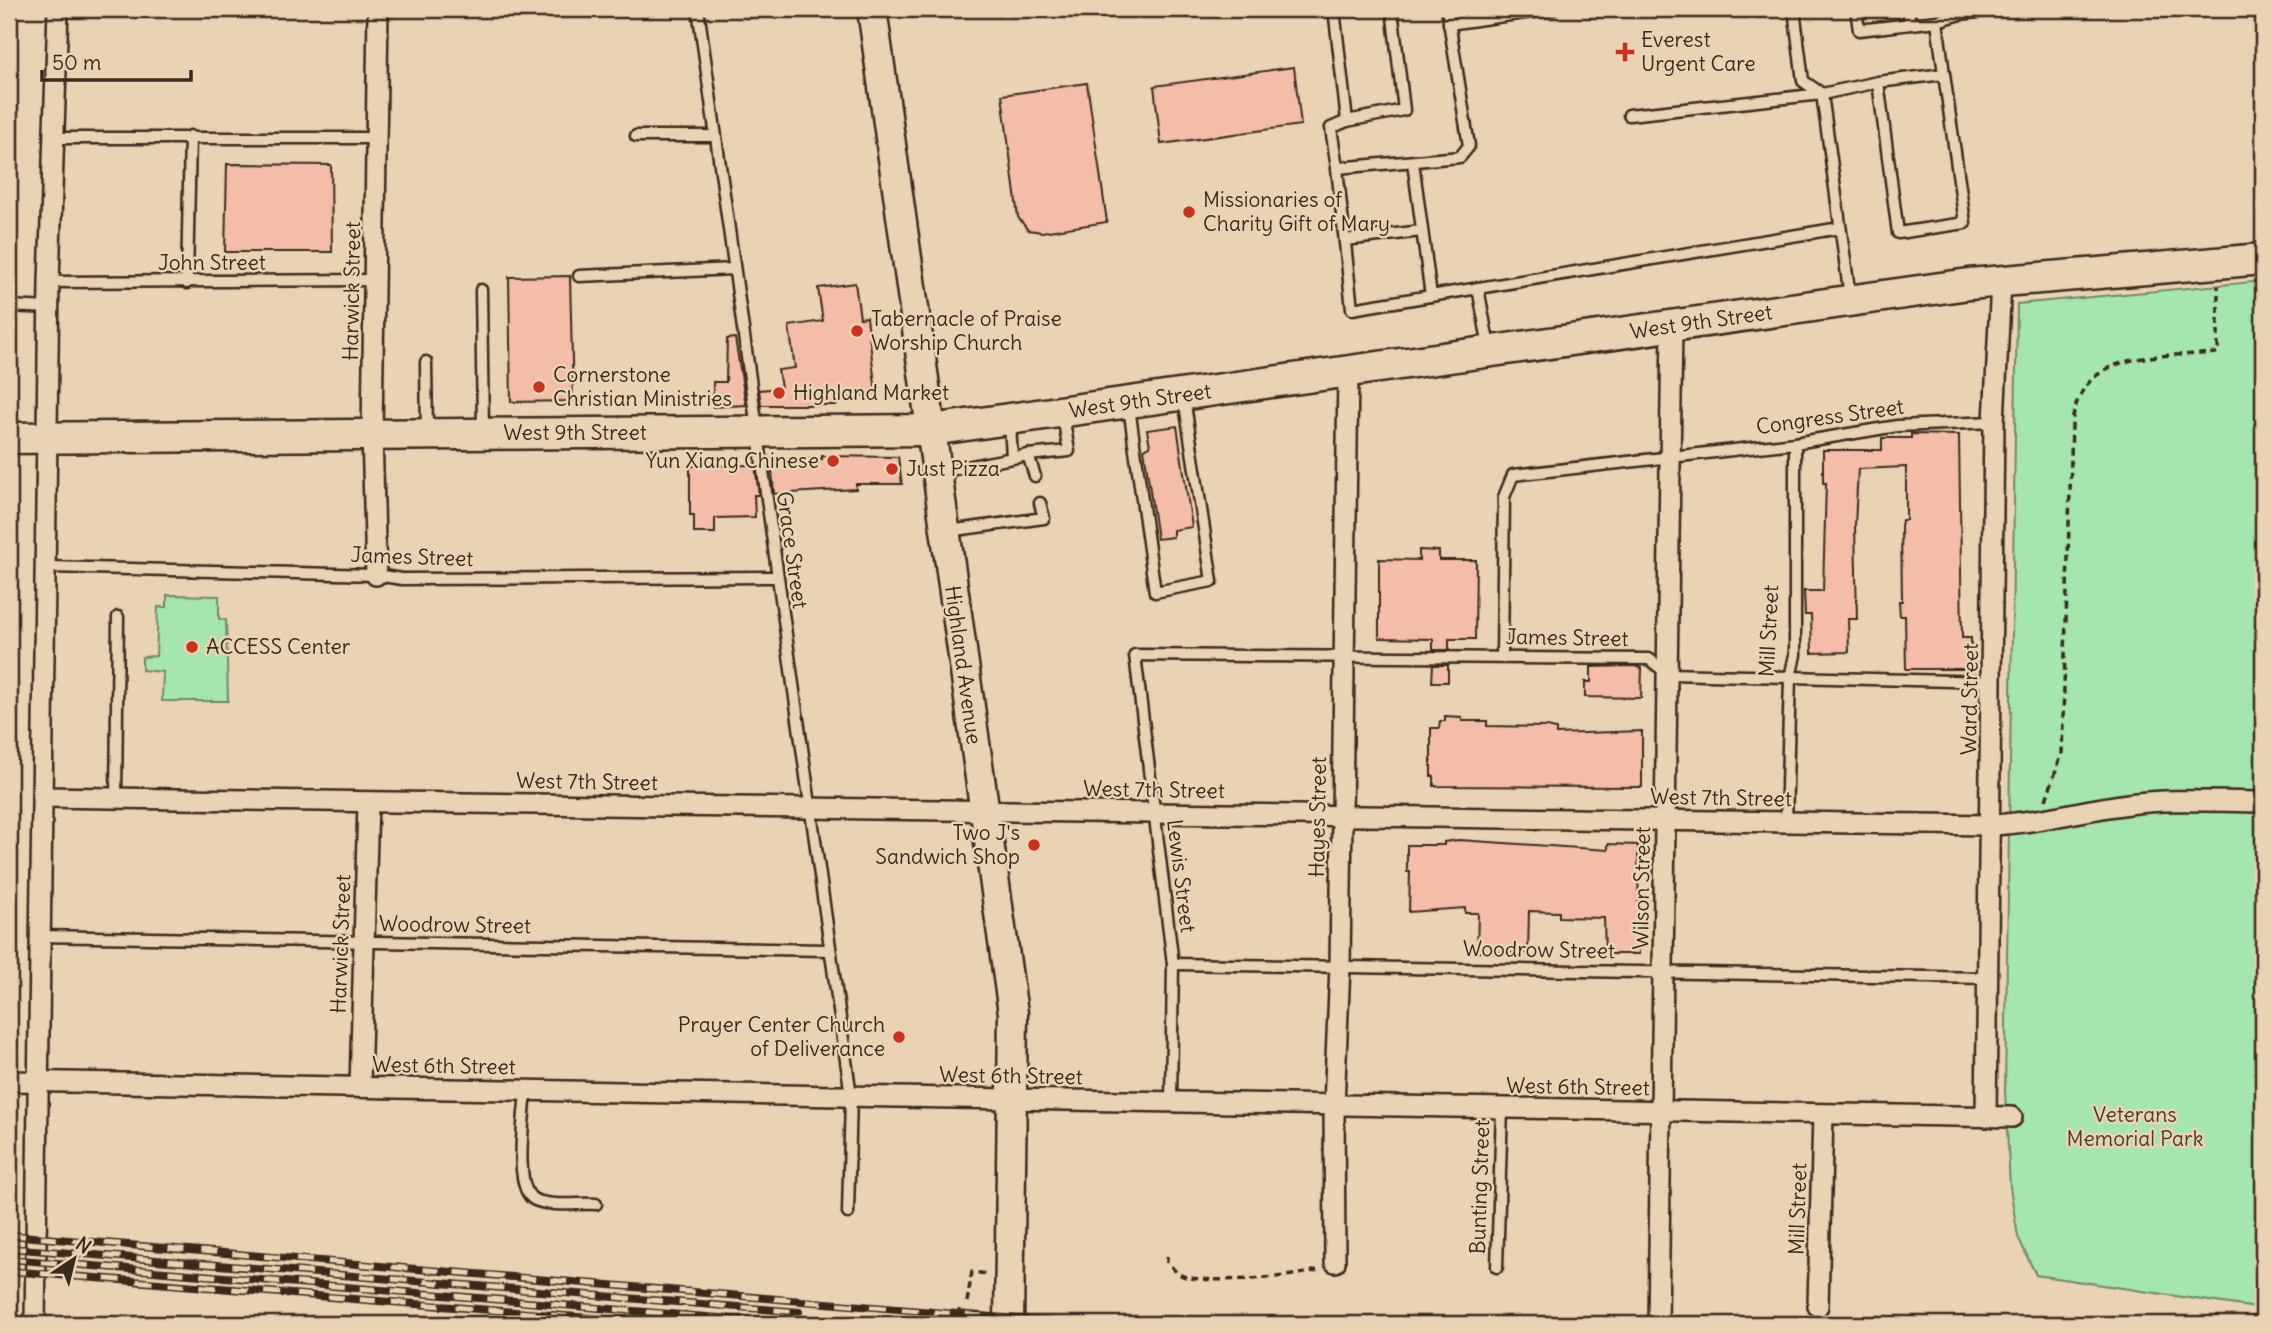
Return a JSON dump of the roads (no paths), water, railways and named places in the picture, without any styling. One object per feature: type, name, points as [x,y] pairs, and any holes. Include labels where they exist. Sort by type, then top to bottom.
[{"type":"main road","name":"Highland Avenue","points":[[872,9],[1013,1013],[1009,1324]]},
{"type":"main road","name":"West 9th Street","points":[[9,438],[931,430],[2001,281],[2263,259]]},
{"type":"street","points":[[35,1324],[38,936],[47,567],[49,282],[58,9]]},
{"type":"street","name":"Harwick Street","points":[[376,575],[372,434],[378,9]]},
{"type":"street","name":"Ward Street","points":[[1986,1117],[1994,682],[1994,422],[2001,281]]},
{"type":"street","name":"Wilson Street","points":[[1658,1324],[1672,326]]},
{"type":"street","name":"Hayes Street","points":[[1335,1262],[1334,1105],[1340,966],[1348,372]]},
{"type":"street","name":"West 7th Street","points":[[42,797],[1990,825],[2044,821],[2148,802],[2263,802]]},
{"type":"street","name":"Harwick Street","points":[[360,1087],[368,802]]},
{"type":"street","name":"West 6th Street","points":[[9,1081],[2012,1117]]},
{"type":"street","name":"Mill Street","points":[[1818,1306],[1824,1114]]},
{"type":"lane","name":"Grace Street","points":[[698,9],[828,950],[851,1096],[848,1213]]},
{"type":"lane","points":[[1334,9],[1347,121]]},
{"type":"lane","points":[[1392,9],[1404,110],[1347,121],[1331,128],[1352,309],[1840,228]]},
{"type":"lane","points":[[1337,169],[1460,157],[1469,146],[1447,9]]},
{"type":"lane","points":[[1449,24],[1553,9]]},
{"type":"lane","points":[[1794,9],[1804,81],[1822,94],[1850,301]]},
{"type":"lane","points":[[1856,9],[1859,30],[1937,21],[1960,12],[2001,9]]},
{"type":"lane","points":[[1908,9],[1910,24]]},
{"type":"lane","points":[[1878,82],[1898,233],[1965,223],[1937,21]]},
{"type":"lane","points":[[1629,115],[1822,94],[1878,82],[1944,74]]},
{"type":"lane","points":[[187,283],[190,136]]},
{"type":"lane","points":[[636,136],[715,136]]},
{"type":"lane","points":[[54,138],[377,138]]},
{"type":"lane","points":[[1413,162],[1431,296]]},
{"type":"lane","points":[[1345,240],[1422,231]]},
{"type":"lane","points":[[579,276],[734,269]]},
{"type":"lane","name":"John Street","points":[[49,282],[375,280]]},
{"type":"lane","points":[[1478,288],[1490,351]]},
{"type":"lane","points":[[481,290],[484,433]]},
{"type":"lane","points":[[9,306],[49,308]]},
{"type":"lane","points":[[426,362],[428,434]]},
{"type":"lane","points":[[1129,403],[1155,592],[1212,580],[1184,395]]},
{"type":"lane","points":[[936,472],[1013,457],[1069,450],[1062,412]]},
{"type":"lane","points":[[1009,420],[1013,457]]},
{"type":"lane","name":"Congress Street","points":[[1502,656],[1504,497],[1513,475],[1795,443],[1897,426],[1994,422]]},
{"type":"lane","name":"Mill Street","points":[[1786,822],[1790,678],[1795,655],[1795,443]]},
{"type":"lane","points":[[1028,455],[1035,476]]},
{"type":"lane","points":[[944,531],[1044,518],[1040,503]]},
{"type":"lane","name":"James Street","points":[[47,567],[376,575],[402,579],[777,577]]},
{"type":"lane","points":[[116,798],[118,617]]},
{"type":"lane","name":"James Street","points":[[1135,655],[1343,654],[1649,659],[1668,674],[1994,682]]},
{"type":"lane","name":"Lewis Street","points":[[1135,655],[1173,964],[1171,1102]]},
{"type":"lane","name":"Woodrow Street","points":[[38,936],[828,950]]},
{"type":"lane","name":"Woodrow Street","points":[[1173,964],[1988,978]]},
{"type":"lane","points":[[526,1090],[521,1180],[528,1196],[537,1201],[596,1204]]},
{"type":"lane","name":"Bunting Street","points":[[1497,1267],[1502,1108]]},
{"type":"railway","points":[[9,1235],[1077,1324]]},
{"type":"railway","points":[[9,1248],[799,1312]]},
{"type":"railway","points":[[9,1259],[791,1324]]},
{"type":"railway","points":[[9,1271],[664,1324]]},
{"type":"place","name":"Everest Urgent Care","points":[[1625,52]]},
{"type":"place","name":"Missionaries of Charity Gift of Mary","points":[[1189,212]]},
{"type":"place","name":"Tabernacle of Praise Worship Church","points":[[857,331]]},
{"type":"place","name":"Cornerstone Christian Ministries","points":[[539,387]]},
{"type":"place","name":"Highland Market","points":[[779,393]]},
{"type":"place","name":"Yun Xiang Chinese","points":[[833,461]]},
{"type":"place","name":"Just Pizza","points":[[892,469]]},
{"type":"place","name":"ACCESS Center","points":[[192,647]]},
{"type":"place","name":"Two J's Sandwich Shop","points":[[1034,845]]},
{"type":"place","name":"Prayer Center Church of Deliverance","points":[[899,1037]]},
{"type":"park label","name":"Veterans Memorial Park","points":[[2135,1127]]}]
